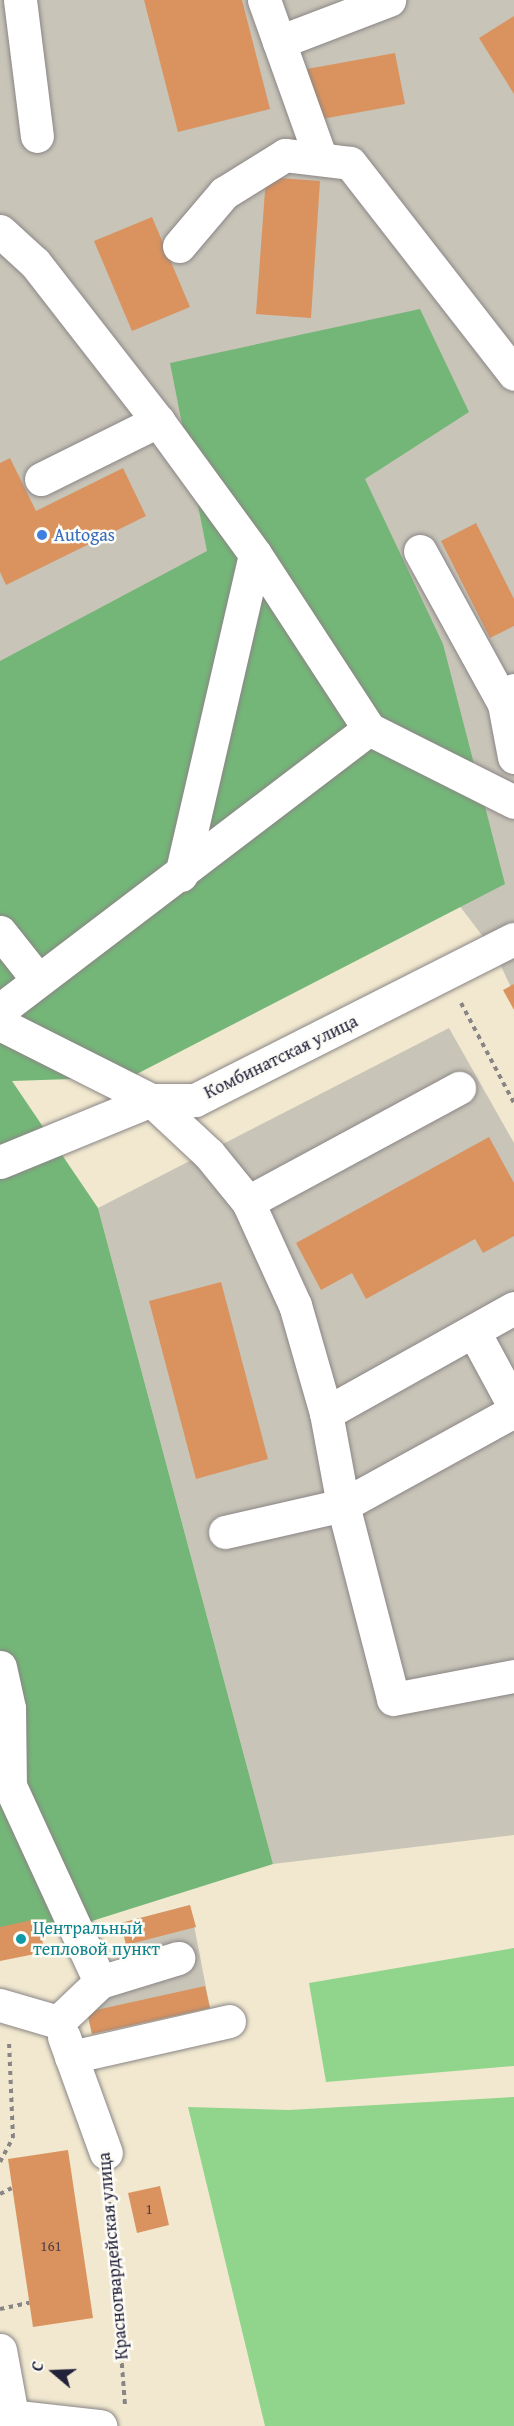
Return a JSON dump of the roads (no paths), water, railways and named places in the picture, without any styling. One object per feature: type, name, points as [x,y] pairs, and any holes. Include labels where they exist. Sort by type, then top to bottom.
[{"type":"street","points":[[20,0],[37,136]]},
{"type":"street","points":[[264,0],[321,159]]},
{"type":"street","points":[[279,42],[389,0]]},
{"type":"street","points":[[179,246],[224,194],[285,155],[350,163],[514,374]]},
{"type":"street","points":[[0,231],[34,263],[158,421],[255,554],[369,729],[514,802]]},
{"type":"street","points":[[41,479],[158,421]]},
{"type":"street","points":[[420,551],[509,697],[514,757]]},
{"type":"street","points":[[180,875],[255,554]]},
{"type":"street","points":[[0,1010],[369,729]]},
{"type":"street","points":[[0,932],[38,980]]},
{"type":"street","name":"Комбинатская улица","points":[[0,1024],[152,1100],[195,1100],[504,945]]},
{"type":"street","points":[[248,1202],[459,1088]]},
{"type":"street","points":[[0,1162],[152,1100],[209,1154],[248,1202],[296,1305],[326,1413],[343,1505],[393,1699],[514,1676]]},
{"type":"street","points":[[326,1413],[514,1308]]},
{"type":"street","points":[[474,1332],[514,1406]]},
{"type":"street","points":[[225,1532],[343,1505],[514,1411]]},
{"type":"street","points":[[0,1667],[9,1708],[10,1786],[100,1982]]},
{"type":"street","points":[[4,2005],[58,2022],[100,1982],[178,1958]]},
{"type":"street","points":[[71,2056],[230,2021]]},
{"type":"street","name":"Красногвардейская улица","points":[[58,2022],[106,2154]]},
{"type":"street","points":[[0,2350],[9,2418],[113,2420]]},
{"type":"place","name":"Autogas","points":[[42,535]]},
{"type":"place","name":"Центральный тепловой пункт","points":[[21,1939]]}]
